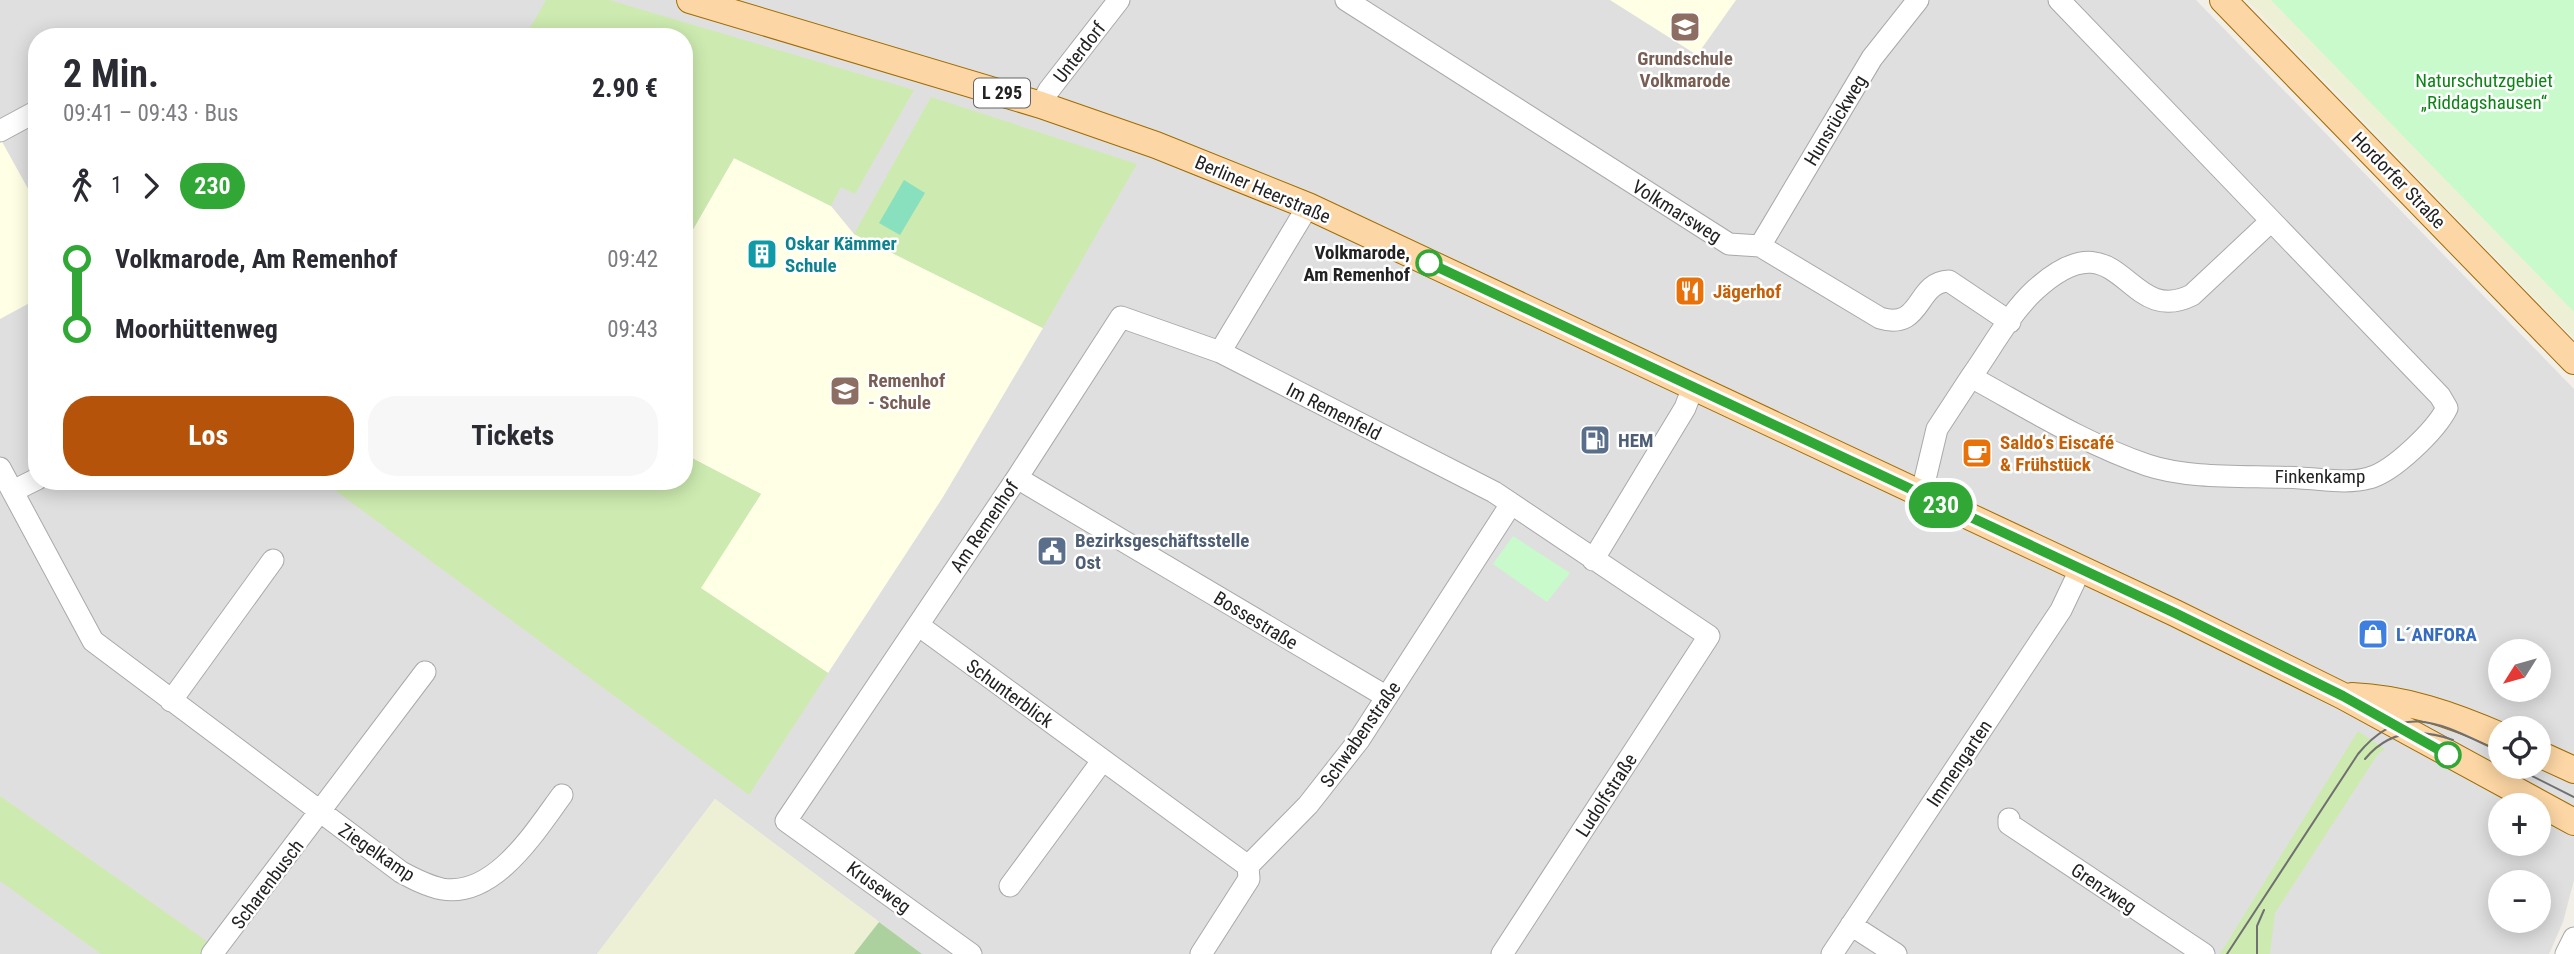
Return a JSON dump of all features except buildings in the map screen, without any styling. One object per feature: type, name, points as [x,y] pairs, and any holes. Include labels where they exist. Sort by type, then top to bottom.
[{"type":"main road","name":"Berliner Heerstraße","points":[[690,0],[1041,105],[1156,145],[1308,206],[2343,696],[2372,703]]},
{"type":"main road","name":"Hordorfer Straße","points":[[2223,0],[2574,361]]},
{"type":"main road","name":"L 295","points":[[2372,703],[2442,712],[2488,731]]},
{"type":"main road","name":"L 295","points":[[2372,703],[2574,822]]},
{"type":"main road","points":[[2551,759],[2574,770]]},
{"type":"street","name":"Unterdorf","points":[[1041,105],[1049,90],[1119,0]]},
{"type":"street","name":"Volkmarsweg","points":[[1346,0],[1729,244],[1760,246],[1880,318],[1893,322],[1913,313],[1936,284],[1949,281],[2010,322]]},
{"type":"street","name":"Hunsrückweg","points":[[1760,246],[1872,58],[1918,0]]},
{"type":"street","name":"Finkenkamp","points":[[1971,377],[2074,433],[2151,467],[2190,472],[2356,480],[2378,475],[2395,463],[2440,421],[2446,408],[2440,396],[2059,0]]},
{"type":"street","points":[[0,131],[28,116]]},
{"type":"street","points":[[1220,352],[1308,206]]},
{"type":"street","points":[[1921,496],[1937,429],[2030,295],[2052,277],[2082,263],[2096,261],[2107,265],[2156,301],[2180,301],[2192,295],[2272,221]]},
{"type":"street","name":"Am Remenhof","points":[[786,821],[1017,478],[1121,317],[1220,352]]},
{"type":"street","name":"Im Remenfeld","points":[[1220,352],[1494,492],[1709,636]]},
{"type":"street","points":[[1592,560],[1685,408],[1693,387]]},
{"type":"street","name":"Ziegelkamp","points":[[0,468],[93,641],[401,872],[424,884],[445,890],[464,887],[504,867],[519,853],[562,795]]},
{"type":"street","name":"Bossestraße","points":[[1017,478],[1387,697]]},
{"type":"street","points":[[13,491],[28,484]]},
{"type":"street","name":"Schwabenstraße","points":[[1201,954],[1249,879],[1248,866],[1308,805],[1359,740],[1511,504]]},
{"type":"street","points":[[170,701],[273,560]]},
{"type":"street","name":"Immengarten","points":[[1832,954],[2061,610],[2080,570]]},
{"type":"street","name":"Schunterblick","points":[[918,625],[1248,866]]},
{"type":"street","name":"Ludolfstraße","points":[[1502,954],[1709,636]]},
{"type":"street","name":"Ziegelkamp","points":[[321,813],[425,672]]},
{"type":"street","points":[[1010,886],[1101,761]]},
{"type":"street","name":"Scharenbusch","points":[[212,954],[321,813]]},
{"type":"street","name":"Grenzweg","points":[[2009,819],[2009,824],[2204,954]]},
{"type":"street","name":"Kruseweg","points":[[786,821],[971,954]]},
{"type":"street","points":[[1851,925],[1896,954]]},
{"type":"street","points":[[2566,954],[2574,938]]},
{"type":"shaded area","points":[[0,0],[2196,0],[2574,389],[2574,880],[2563,922],[2549,954],[922,954],[715,799],[597,954],[0,954]]},
{"type":"shaded area","name":"Grundschule Volkmarode","points":[[1610,0],[1736,0],[1697,55]]},
{"type":"shaded area","points":[[0,138],[28,189],[28,304],[0,319]]},
{"type":"shaded area","name":"Remenhof - Schule","points":[[734,158],[831,206],[854,234],[1043,328],[943,497],[828,673],[700,588],[761,494],[693,459],[693,229]]},
{"type":"green space","points":[[546,0],[609,0],[914,90],[855,194],[841,187],[831,206],[734,158],[693,229],[693,28],[530,28]]},
{"type":"green space","name":"Naturschutzgebiet „Riddagshausen“","points":[[2247,0],[2532,0],[2574,144],[2574,339]]},
{"type":"green space","name":"Naturschutzgebiet „Riddagshausen“","points":[[2271,0],[2574,0],[2574,312]]},
{"type":"green space","points":[[931,97],[1137,164],[1043,328],[854,234]]},
{"type":"green space","points":[[904,180],[925,193],[900,235],[879,223]]},
{"type":"green space","points":[[693,459],[761,494],[701,588],[828,673],[749,795],[335,490],[693,490]]},
{"type":"green space","points":[[1513,536],[1570,573],[1547,602],[1493,564]]},
{"type":"green space","points":[[2358,731],[2385,749],[2378,754],[2275,913],[2270,954],[2220,954]]},
{"type":"green space","points":[[0,796],[225,954],[101,954],[0,881]]},
{"type":"green space","points":[[715,799],[879,922],[854,954],[597,954]]},
{"type":"green space","points":[[879,922],[922,954],[854,954]]},
{"type":"tram line","points":[[2227,954],[2358,754],[2375,737],[2392,726],[2426,722],[2488,746]]},
{"type":"tram line","points":[[2365,759],[2384,742],[2406,734],[2429,734],[2453,740]]},
{"type":"tram line","points":[[2538,779],[2574,797]]},
{"type":"tram line","points":[[2257,954],[2257,926],[2264,910]]},
{"type":"bus line","name":"230","points":[[1429,263],[2175,613],[2343,696],[2448,755]]},
{"type":"place","name":"Grundschule Volkmarode","points":[[1685,27]]},
{"type":"place","name":"Oskar Kämmer Schule","points":[[762,254]]},
{"type":"place","name":"Volkmarode, Am Remenhof","points":[[1429,263]]},
{"type":"place","name":"Jägerhof","points":[[1690,291]]},
{"type":"place","name":"Remenhof - Schule","points":[[845,391]]},
{"type":"place","name":"HEM","points":[[1595,440]]},
{"type":"place","name":"Saldo‘s Eiscafé & Frühstück","points":[[1977,453]]},
{"type":"place","name":"Bezirksgeschäftsstelle Ost","points":[[1052,551]]},
{"type":"place","name":"L´ANFORA","points":[[2373,634]]}]
